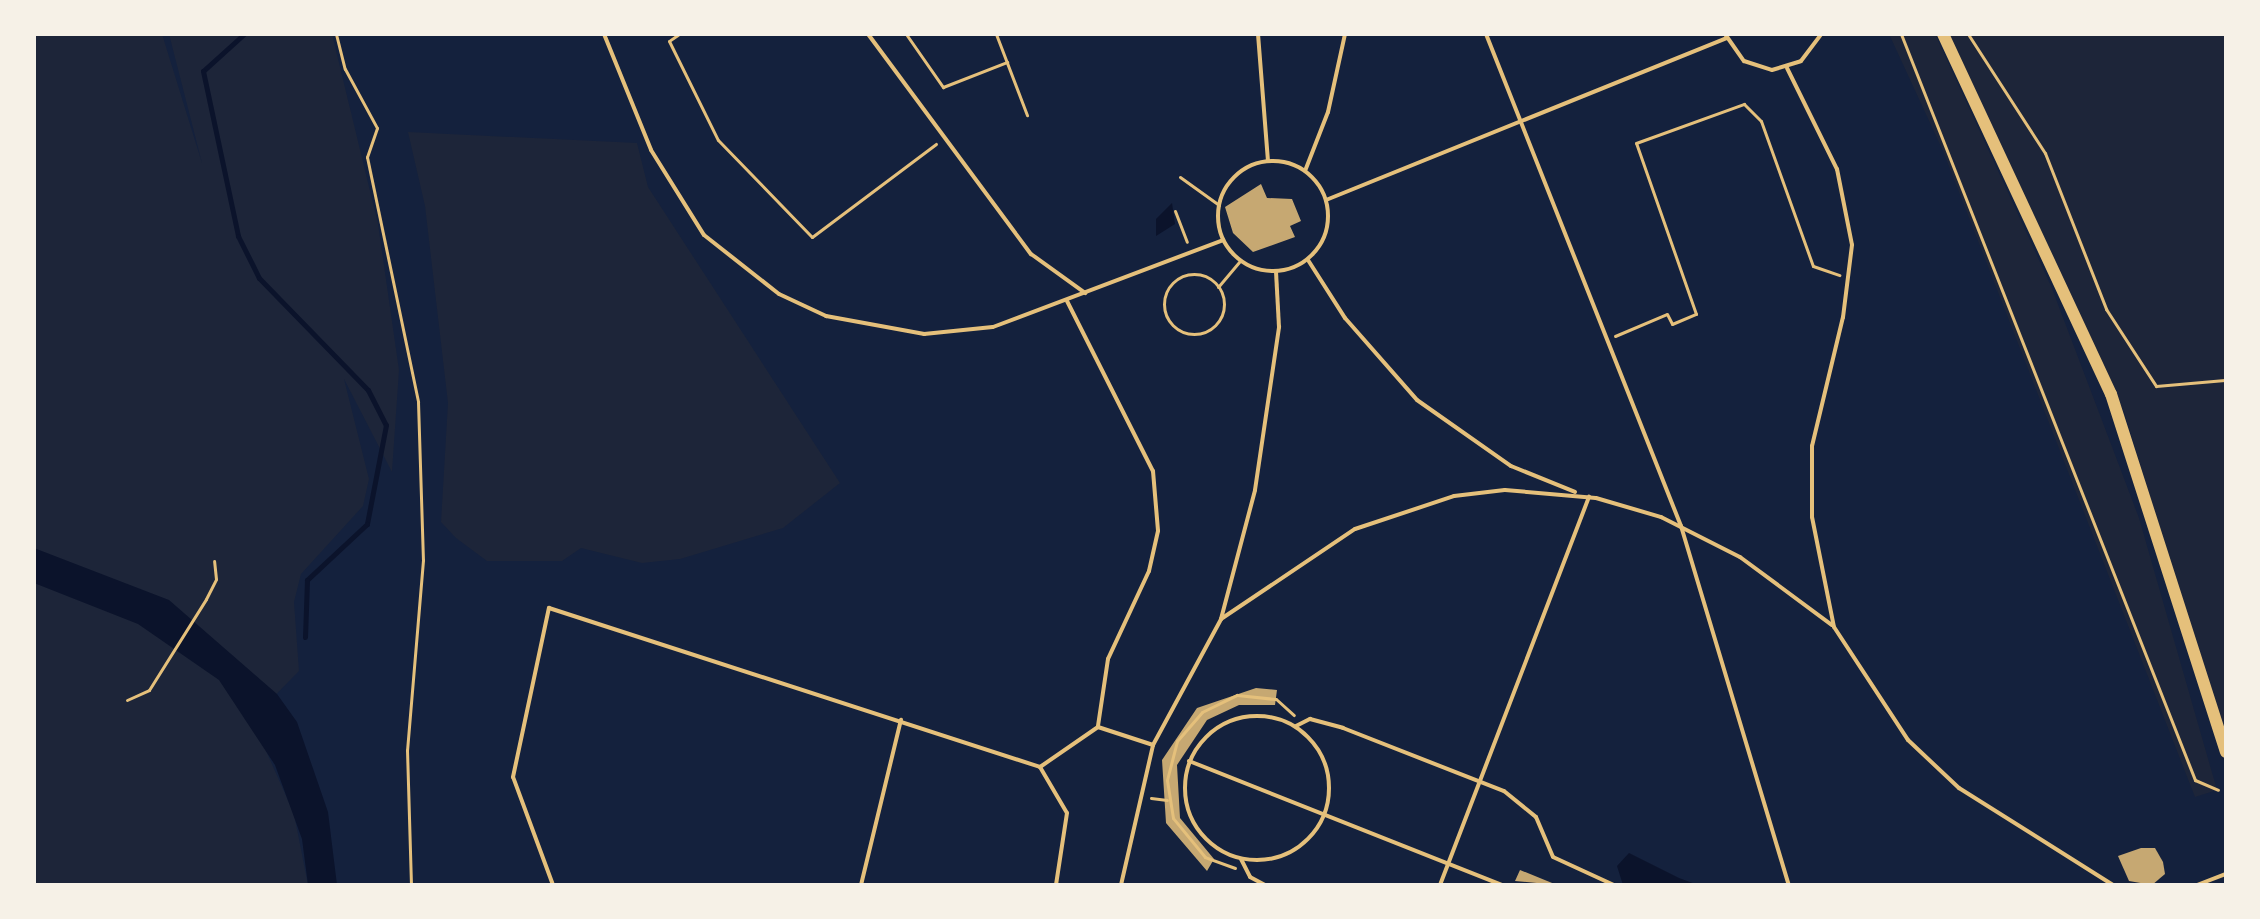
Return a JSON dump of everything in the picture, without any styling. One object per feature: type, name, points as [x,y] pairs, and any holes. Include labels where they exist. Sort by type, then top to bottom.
[{"type":"main road","points":[[1943,34],[2111,394],[2226,752]]},
{"type":"lane","points":[[604,34],[670,187],[704,235],[779,294],[874,329],[924,334],[993,327],[1223,240]]},
{"type":"lane","points":[[868,34],[1031,254],[1085,293]]},
{"type":"lane","points":[[1258,34],[1268,161]]},
{"type":"lane","points":[[1305,171],[1328,112],[1345,34]]},
{"type":"lane","points":[[1486,34],[1612,338],[1681,526],[1789,885]]},
{"type":"lane","points":[[1326,200],[1726,36],[1758,67],[1787,68],[1812,51],[1821,34]]},
{"type":"lane","points":[[1787,68],[1837,169],[1850,279],[1812,446],[1812,517],[1834,627]]},
{"type":"lane","points":[[1268,161],[1305,171],[1326,200],[1327,232],[1308,260],[1276,272],[1241,260],[1223,240],[1219,205],[1233,178],[1268,161]]},
{"type":"lane","points":[[1308,260],[1345,318],[1417,400],[1511,466],[1589,497],[1681,526],[1740,557],[1834,627],[1908,740],[1959,788],[2113,885]]},
{"type":"lane","points":[[1121,885],[1153,745],[1221,619],[1265,439],[1279,327],[1276,272]]},
{"type":"lane","points":[[1040,767],[1098,727],[1108,659],[1149,571],[1158,531],[1153,471],[1067,301]]},
{"type":"lane","points":[[1221,619],[1355,529],[1383,519],[1454,496],[1505,490],[1589,497]]},
{"type":"lane","points":[[1440,885],[1589,497]]},
{"type":"lane","points":[[553,885],[513,777],[549,608],[901,719],[1040,767],[1067,813],[1056,885]]},
{"type":"lane","points":[[1255,715],[1296,726],[1329,774],[1325,814],[1300,847],[1261,860],[1241,858],[1205,838],[1193,822],[1186,802],[1189,761],[1207,736],[1234,719],[1255,715]]},
{"type":"lane","points":[[861,885],[901,719]]},
{"type":"lane","points":[[1296,726],[1310,719],[1343,728],[1478,780],[1536,817],[1553,857],[1614,885]]},
{"type":"lane","points":[[1098,727],[1153,745]]},
{"type":"lane","points":[[1189,761],[1502,885]]},
{"type":"lane","points":[[1241,858],[1250,877],[1265,885]]},
{"type":"lane","points":[[2197,885],[2226,874]]},
{"type":"path","points":[[336,34],[345,69],[377,128],[367,157],[418,402],[423,560],[407,750],[411,885]]},
{"type":"path","points":[[679,34],[669,41],[718,140],[812,237],[945,137]]},
{"type":"path","points":[[906,34],[943,87],[1007,62]]},
{"type":"path","points":[[996,34],[1027,115]]},
{"type":"path","points":[[1901,34],[2195,780],[2218,790]]},
{"type":"path","points":[[1968,34],[2045,153],[2106,309],[2156,386],[2225,380],[2226,368]]},
{"type":"path","points":[[1612,338],[1667,314],[1672,324],[1696,314],[1636,143],[1744,104],[1761,121],[1813,266],[1850,279]]},
{"type":"path","points":[[1180,177],[1219,205]]},
{"type":"path","points":[[1175,211],[1195,251]]},
{"type":"path","points":[[1218,287],[1241,260]]},
{"type":"path","points":[[1202,276],[1218,287],[1224,305],[1211,329],[1192,334],[1168,319],[1168,290],[1183,277],[1202,276]]},
{"type":"path","points":[[127,700],[155,680],[206,599],[216,579],[214,561]]},
{"type":"path","points":[[1268,696],[1288,703]]},
{"type":"path","points":[[1188,716],[1193,720]]},
{"type":"path","points":[[1160,800],[1169,800]]},
{"type":"path","points":[[1205,857],[1224,869]]},
{"type":"shaded area","points":[[34,34],[162,34],[202,163],[169,34],[332,34],[378,224],[399,370],[392,472],[344,379],[369,479],[363,506],[301,574],[294,602],[299,671],[252,719],[294,814],[308,885],[34,885]]},
{"type":"shaded area","points":[[1889,34],[1935,34],[2051,286],[2139,518],[2217,790],[2195,797],[1943,151]]},
{"type":"shaded area","points":[[1948,34],[2226,34],[2226,743],[2124,412]]},
{"type":"shaded area","points":[[408,132],[637,143],[648,187],[840,483],[783,528],[680,559],[642,563],[581,548],[562,561],[487,561],[456,538],[441,522],[448,403],[425,206]]},
{"type":"shaded area","points":[[1172,203],[1175,224],[1156,236],[1156,219]]},
{"type":"shaded area","points":[[34,548],[169,600],[277,694],[297,722],[328,812],[337,885],[308,885],[302,839],[275,765],[219,680],[138,624],[34,583]]},
{"type":"shaded area","points":[[1629,853],[1698,885],[1623,885],[1617,866]]},
{"type":"building","points":[[1261,184],[1267,198],[1292,199],[1301,221],[1290,226],[1295,237],[1253,252],[1233,233],[1225,207]]},
{"type":"building","points":[[1256,688],[1277,690],[1275,705],[1239,705],[1207,720],[1177,765],[1180,818],[1214,859],[1207,871],[1166,823],[1162,760],[1197,708]]},
{"type":"building","points":[[2141,848],[2155,848],[2163,862],[2165,874],[2152,885],[2129,881],[2118,856]]},
{"type":"building","points":[[1520,870],[1557,885],[1515,881]]},
{"type":"waterway","points":[[244,34],[203,71],[238,236],[259,278],[368,390],[386,425],[367,524],[307,580],[305,637]]}]
